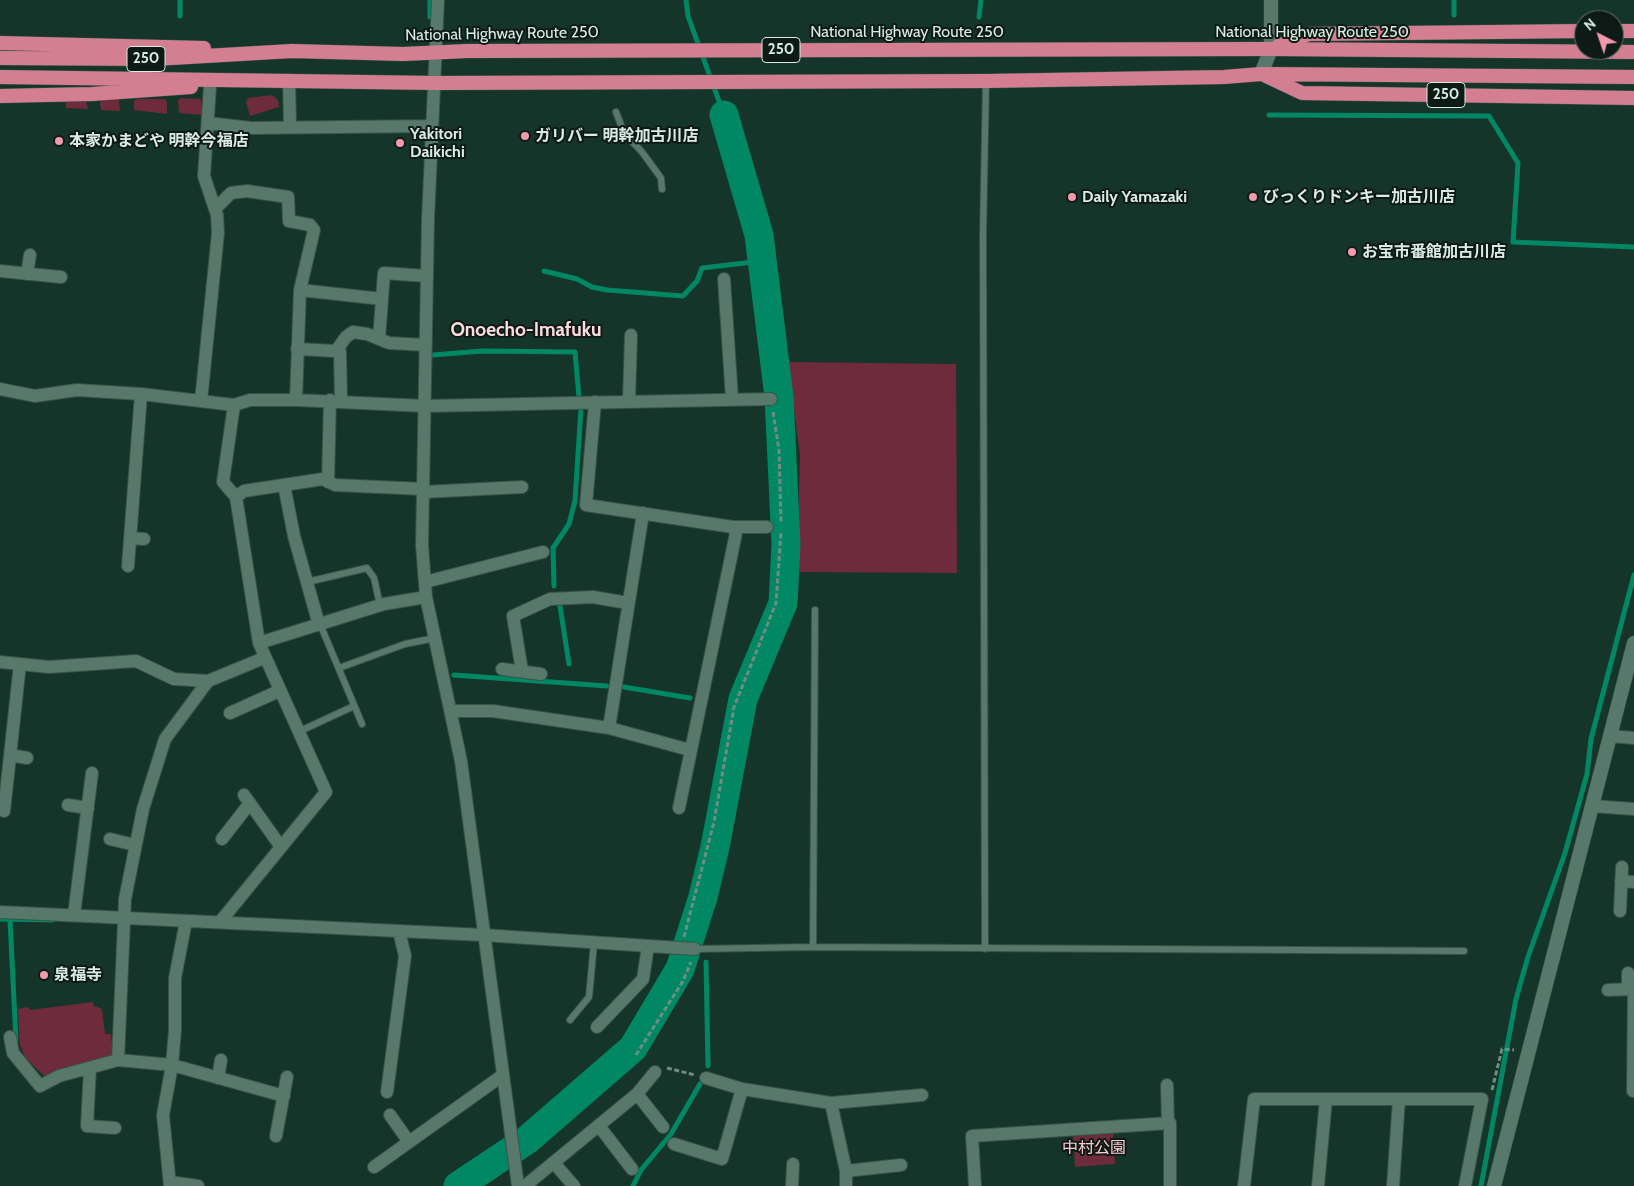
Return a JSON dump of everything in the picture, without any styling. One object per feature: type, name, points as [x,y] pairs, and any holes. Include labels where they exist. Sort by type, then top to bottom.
[{"type":"highway","name":"250","points":[[1271,49],[1309,34],[1574,31]]},
{"type":"highway","name":"250","points":[[0,43],[292,51]]},
{"type":"highway","name":"National Highway Route 250","points":[[0,58],[154,59],[292,51],[403,54],[436,52],[1271,49],[1628,51]]},
{"type":"highway","name":"250","points":[[0,77],[436,82],[986,81],[1224,78],[1261,74],[1628,77]]},
{"type":"highway","name":"250","points":[[1261,74],[1302,93],[1634,98]]},
{"type":"highway","name":"250","points":[[0,96],[92,94],[289,80]]},
{"type":"street","points":[[438,0],[427,276],[422,545],[426,597],[461,761],[503,1076],[513,1136],[518,1186]]},
{"type":"street","points":[[1261,74],[1271,49],[1271,0]]},
{"type":"street","points":[[289,80],[290,126]]},
{"type":"street","points":[[201,401],[218,234],[215,209],[204,176],[210,86]]},
{"type":"street","points":[[208,123],[251,128],[290,126],[432,126]]},
{"type":"street","points":[[215,209],[231,194],[247,191],[288,197],[289,221],[310,225],[314,230],[300,290],[296,400]]},
{"type":"street","points":[[27,274],[30,255]]},
{"type":"street","points":[[0,271],[61,277]]},
{"type":"street","points":[[379,339],[384,273],[427,276]]},
{"type":"street","points":[[724,279],[732,399]]},
{"type":"street","points":[[300,290],[382,298]]},
{"type":"street","points":[[336,351],[346,337],[353,332],[367,334],[389,343],[426,345]]},
{"type":"street","points":[[629,401],[631,334]]},
{"type":"street","points":[[297,349],[340,352],[328,482]]},
{"type":"street","points":[[0,389],[35,396],[77,390],[141,394],[234,405],[250,400],[335,400],[425,406],[732,399],[771,400]]},
{"type":"street","points":[[128,566],[141,394]]},
{"type":"street","points":[[594,402],[586,505],[733,527],[767,527]]},
{"type":"street","points":[[220,922],[326,792],[264,658],[259,643],[236,497],[223,482],[234,405]]},
{"type":"street","points":[[134,476],[148,478]]},
{"type":"street","points":[[236,497],[244,491],[323,479],[335,485],[423,491],[522,487]]},
{"type":"street","points":[[284,485],[319,625]]},
{"type":"street","points":[[609,728],[643,513]]},
{"type":"street","points":[[679,808],[736,533],[733,527]]},
{"type":"street","points":[[130,538],[144,539]]},
{"type":"street","points":[[425,582],[543,552]]},
{"type":"street","points":[[259,643],[380,605],[426,597]]},
{"type":"street","points":[[522,671],[513,616],[550,599],[593,597],[628,603]]},
{"type":"street","points":[[1494,1186],[1634,643]]},
{"type":"street","points":[[0,662],[49,667],[136,661],[174,679],[208,682],[264,658]]},
{"type":"street","points":[[4,811],[20,664]]},
{"type":"street","points":[[502,669],[541,674]]},
{"type":"street","points":[[118,1060],[127,881],[143,809],[165,739],[208,682]]},
{"type":"street","points":[[230,713],[279,691]]},
{"type":"street","points":[[450,711],[493,711],[609,728],[690,750]]},
{"type":"street","points":[[1610,736],[1634,738]]},
{"type":"street","points":[[10,755],[27,758]]},
{"type":"street","points":[[74,915],[92,773]]},
{"type":"street","points":[[222,839],[247,799],[281,847]]},
{"type":"street","points":[[68,805],[88,808]]},
{"type":"street","points":[[1592,806],[1634,809]]},
{"type":"street","points":[[110,839],[135,845]]},
{"type":"street","points":[[1620,910],[1628,882],[1622,867]]},
{"type":"street","points":[[0,912],[126,916],[186,921],[484,935],[687,949]]},
{"type":"street","points":[[186,921],[175,978],[175,1030],[172,1065],[163,1115],[170,1184],[198,1186]]},
{"type":"street","points":[[387,1092],[405,956],[399,931]]},
{"type":"street","points":[[597,1027],[643,979],[648,946]]},
{"type":"street","points":[[1628,973],[1632,989],[1633,1091]]},
{"type":"street","points":[[1608,990],[1632,989]]},
{"type":"street","points":[[10,1037],[13,1053],[39,1092],[59,1076],[118,1060],[172,1065],[284,1096]]},
{"type":"street","points":[[218,1078],[221,1060]]},
{"type":"street","points":[[90,1068],[87,1126],[115,1128]]},
{"type":"street","points":[[525,1186],[637,1094],[655,1072]]},
{"type":"street","points":[[374,1167],[503,1076]]},
{"type":"street","points":[[276,1136],[287,1077]]},
{"type":"street","points":[[704,1078],[742,1089],[830,1103],[922,1095]]},
{"type":"street","points":[[1167,1085],[1168,1123],[1170,1123],[1170,1186]]},
{"type":"street","points":[[674,1144],[722,1159],[742,1089]]},
{"type":"street","points":[[637,1094],[663,1127]]},
{"type":"street","points":[[1244,1186],[1254,1099],[1482,1099],[1465,1186]]},
{"type":"street","points":[[1318,1186],[1326,1099]]},
{"type":"street","points":[[1392,1186],[1399,1099]]},
{"type":"street","points":[[830,1103],[846,1171],[846,1186]]},
{"type":"street","points":[[390,1115],[409,1142]]},
{"type":"street","points":[[975,1186],[972,1136],[1168,1123]]},
{"type":"street","points":[[599,1126],[632,1169]]},
{"type":"street","points":[[554,1163],[574,1186]]},
{"type":"street","points":[[792,1186],[793,1164]]},
{"type":"street","points":[[846,1171],[901,1165]]},
{"type":"lane","points":[[985,949],[983,235],[986,81]]},
{"type":"lane","points":[[616,112],[624,133],[642,152],[661,178],[662,189]]},
{"type":"lane","points":[[307,582],[367,568],[374,578],[380,605]]},
{"type":"lane","points":[[814,947],[815,610]]},
{"type":"lane","points":[[319,625],[362,724]]},
{"type":"lane","points":[[339,668],[404,644],[434,638]]},
{"type":"lane","points":[[298,732],[354,706]]},
{"type":"lane","points":[[570,1020],[589,997],[594,943]]},
{"type":"lane","points":[[687,949],[814,947],[1464,951]]},
{"type":"path","points":[[636,1054],[683,981],[687,949],[714,822],[734,707],[776,603],[781,544],[779,459],[771,400]]},
{"type":"path","points":[[1482,1099],[1492,1090],[1502,1049],[1514,1050]]},
{"type":"path","points":[[655,1072],[666,1067],[704,1078]]},
{"type":"green space","points":[[272,95],[278,100],[279,107],[250,116],[246,102],[248,98]]},
{"type":"green space","points":[[181,98],[201,99],[203,115],[179,113],[178,100]]},
{"type":"green space","points":[[137,99],[165,99],[167,102],[167,114],[134,110],[134,101]]},
{"type":"green space","points":[[103,100],[119,100],[120,111],[101,110],[100,102]]},
{"type":"green space","points":[[86,101],[88,109],[66,108],[66,102]]},
{"type":"green space","points":[[788,362],[956,364],[957,573],[797,572],[800,455]]},
{"type":"green space","points":[[93,1002],[94,1006],[102,1009],[105,1034],[111,1034],[113,1058],[63,1068],[44,1076],[25,1057],[20,1045],[18,1009],[28,1007],[30,1010]]},
{"type":"green space","name":"中村公園","points":[[1113,1129],[1115,1164],[1075,1167],[1073,1132]]},
{"type":"waterway","points":[[180,0],[180,16]]},
{"type":"waterway","points":[[430,0],[430,17]]},
{"type":"waterway","points":[[686,0],[688,16],[724,115]]},
{"type":"waterway","points":[[979,17],[981,0]]},
{"type":"waterway","points":[[1454,0],[1454,15]]},
{"type":"waterway","points":[[458,1186],[527,1140],[633,1048],[680,969],[703,897],[715,847],[743,699],[783,603],[786,544],[779,397],[759,235],[724,115]]},
{"type":"waterway","points":[[1269,115],[1489,116],[1518,163],[1513,242],[1634,247]]},
{"type":"waterway","points":[[544,271],[577,279],[592,287],[607,290],[683,296],[697,281],[702,268],[762,261]]},
{"type":"waterway","points":[[433,355],[482,351],[575,352],[579,397]]},
{"type":"waterway","points":[[554,586],[553,548],[569,524],[575,501],[581,408]]},
{"type":"waterway","points":[[1481,1186],[1516,999],[1528,957],[1565,853],[1587,774],[1591,739],[1634,575]]},
{"type":"waterway","points":[[560,606],[569,664]]},
{"type":"waterway","points":[[454,675],[607,686]]},
{"type":"waterway","points":[[624,687],[690,698]]},
{"type":"waterway","points":[[0,919],[53,920]]},
{"type":"waterway","points":[[10,920],[16,1041]]},
{"type":"waterway","points":[[706,962],[708,1066]]},
{"type":"waterway","points":[[633,1186],[641,1170],[671,1134],[700,1084]]},
{"type":"place","name":"ガリバー 明幹加古川店","points":[[525,136]]},
{"type":"place","name":"本家かまどや 明幹今福店","points":[[59,141]]},
{"type":"place","name":"Yakitori Daikichi","points":[[400,143]]},
{"type":"place","name":"Daily Yamazaki","points":[[1072,197]]},
{"type":"place","name":"びっくりドンキー加古川店","points":[[1253,197]]},
{"type":"place","name":"お宝市番館加古川店","points":[[1352,252]]},
{"type":"place","name":"泉福寺","points":[[44,975]]},
{"type":"district","name":"Onoecho-Imafuku","points":[[526,330]]}]
